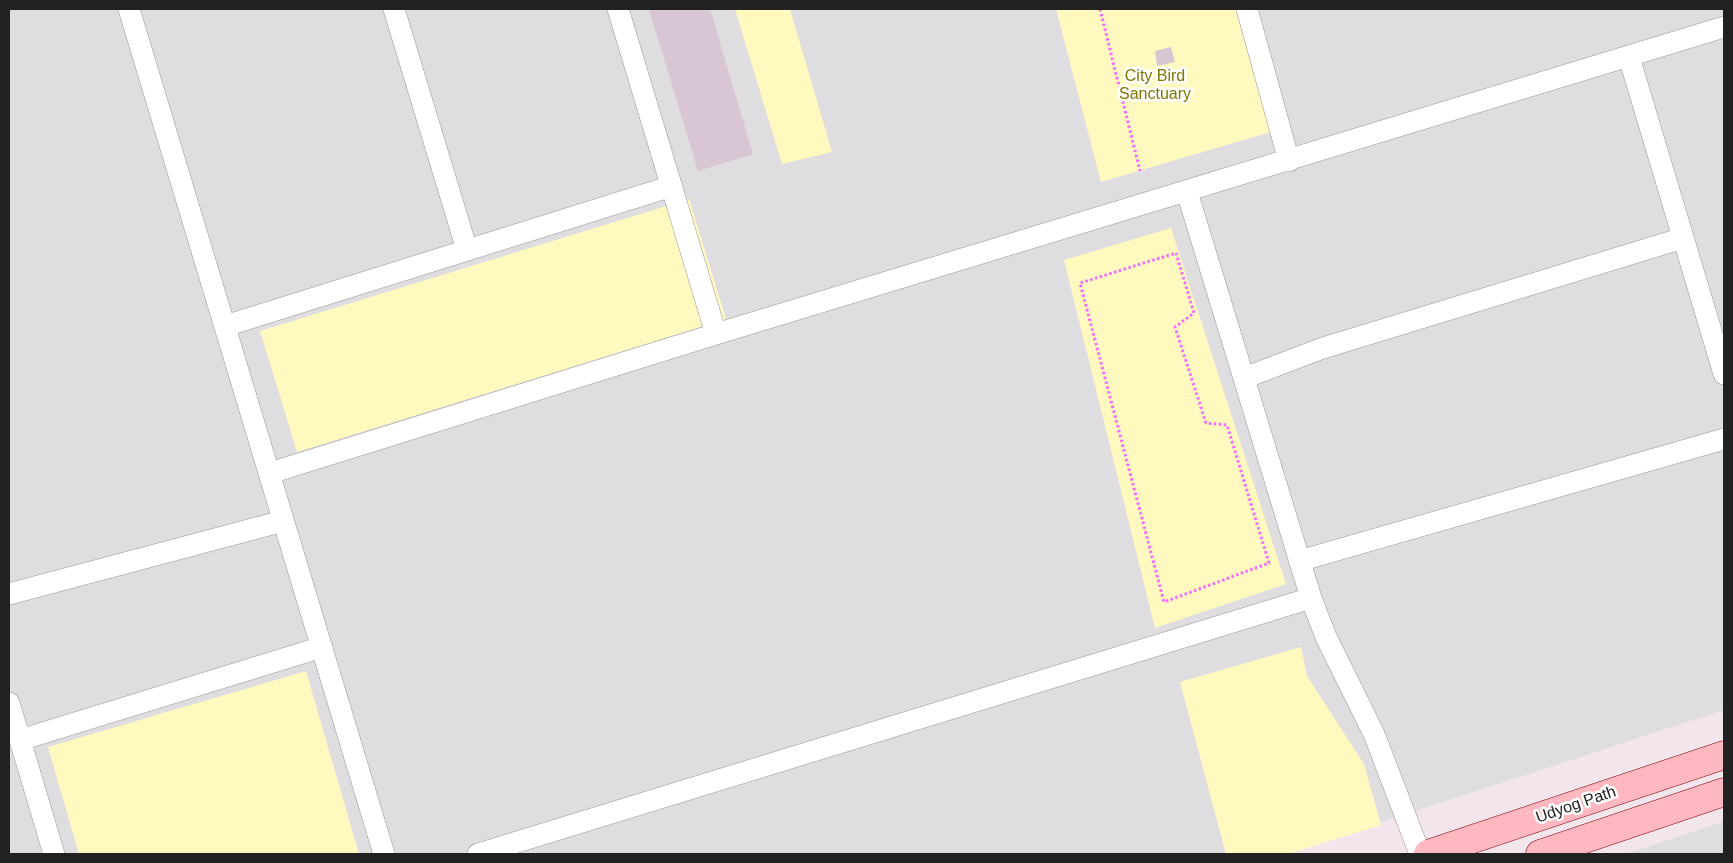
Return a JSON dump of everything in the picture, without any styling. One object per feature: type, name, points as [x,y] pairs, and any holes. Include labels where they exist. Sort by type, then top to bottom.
[{"type":"main road","name":"Udyog Path","points":[[1428,854],[1724,755]]},
{"type":"main road","points":[[1540,854],[1724,792]]},
{"type":"street","points":[[130,9],[384,854]]},
{"type":"street","points":[[394,9],[467,250]]},
{"type":"street","points":[[618,9],[716,334]]},
{"type":"street","points":[[1247,9],[1289,161]]},
{"type":"street","points":[[270,473],[716,334],[1724,27]]},
{"type":"street","points":[[1629,56],[1724,374]]},
{"type":"street","points":[[225,326],[672,186]]},
{"type":"street","points":[[1187,192],[1311,598],[1326,637],[1374,734],[1420,854]]},
{"type":"street","points":[[1244,378],[1323,348],[1683,238]]},
{"type":"street","points":[[1299,561],[1724,439]]},
{"type":"street","points":[[9,594],[283,521]]},
{"type":"street","points":[[478,854],[1311,598]]},
{"type":"street","points":[[20,740],[322,647]]},
{"type":"street","points":[[9,703],[54,854]]},
{"type":"path","points":[[1100,9],[1140,171]]},
{"type":"path","points":[[1176,253],[1194,312],[1175,327],[1206,423],[1227,425],[1269,563],[1164,602],[1080,283],[1176,253]]},
{"type":"shaded area","points":[[9,9],[1724,9],[1724,710],[1284,854],[9,854]]},
{"type":"shaded area","points":[[1724,821],[1724,854],[1626,854]]},
{"type":"green space","points":[[735,9],[790,9],[832,152],[782,164]]},
{"type":"green space","name":"City Bird Sanctuary","points":[[1056,9],[1240,9],[1274,131],[1101,182]]},
{"type":"green space","points":[[689,199],[726,319],[297,452],[260,331]]},
{"type":"green space","points":[[1171,228],[1286,584],[1155,628],[1064,260]]},
{"type":"green space","points":[[1301,647],[1307,676],[1364,764],[1381,825],[1288,854],[1226,854],[1180,682]]},
{"type":"green space","points":[[306,671],[359,854],[79,854],[48,747]]},
{"type":"building","points":[[649,9],[710,9],[753,154],[698,171]]},
{"type":"building","points":[[1171,47],[1175,62],[1157,66],[1155,51]]}]
